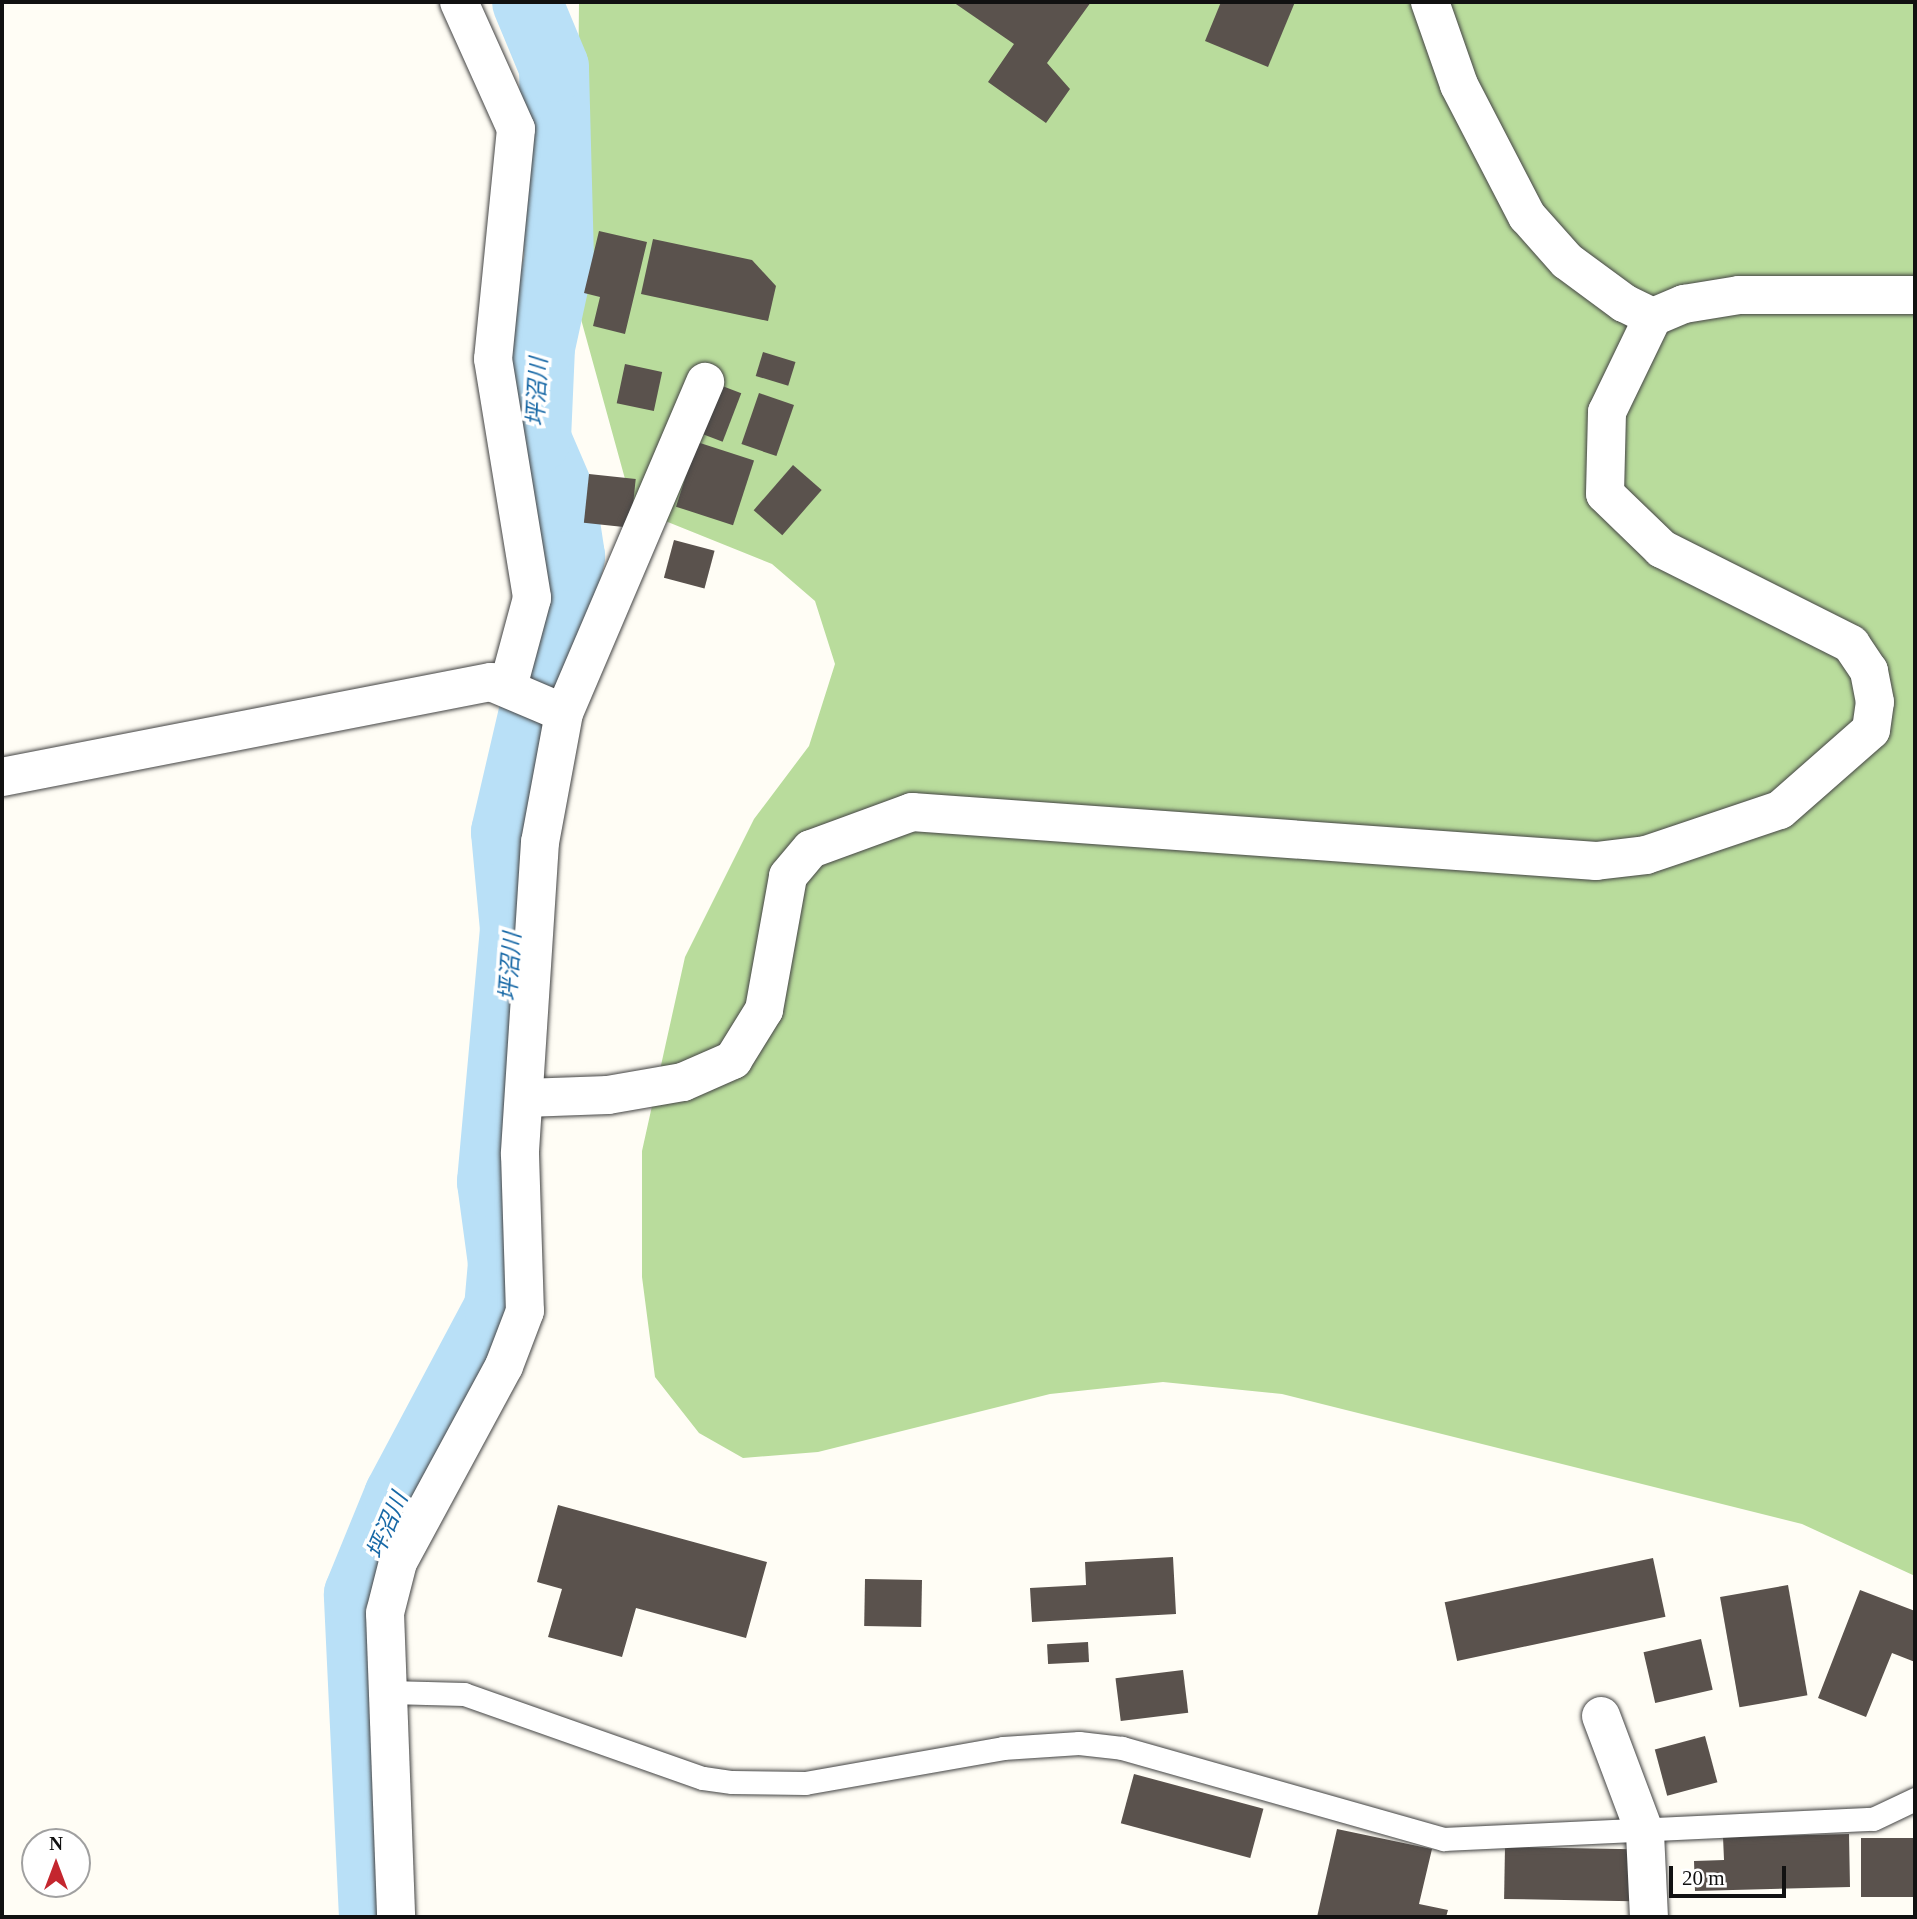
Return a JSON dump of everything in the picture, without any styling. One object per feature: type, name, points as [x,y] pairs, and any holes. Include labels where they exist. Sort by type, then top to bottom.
[{"type":"street","points":[[396,1917],[385,1614],[398,1562],[504,1366],[525,1311],[520,1154],[540,842],[537,701],[532,598],[493,359],[516,129],[459,2]]},
{"type":"street","points":[[1430,2],[1459,85],[1527,216],[1567,261],[1653,317]]},
{"type":"street","points":[[525,1098],[608,1095],[683,1082],[733,1060],[764,1010],[788,876],[811,849],[912,812],[1596,861],[1646,855],[1780,810],[1871,730],[1875,702],[1868,671],[1851,644],[1662,548],[1605,494],[1607,412],[1653,317],[1684,304],[1739,295],[1915,295]]},
{"type":"street","points":[[537,701],[705,382]]},
{"type":"street","points":[[2,777],[491,682],[537,701]]},
{"type":"street","points":[[1601,1716],[1645,1833],[1649,1917]]},
{"type":"lane","points":[[389,1692],[464,1694],[703,1778],[732,1782],[805,1783],[1003,1748],[1079,1743],[1122,1748],[1444,1839],[1645,1833],[1873,1819],[1915,1799]]},
{"type":"green space","points":[[579,2],[1915,2],[1915,1576],[1802,1524],[1282,1394],[1163,1382],[1050,1394],[818,1452],[743,1458],[699,1433],[655,1377],[642,1277],[642,1151],[685,957],[754,819],[809,746],[835,664],[815,601],[772,564],[633,508],[576,301]]},
{"type":"building","points":[[953,2],[1091,2],[1047,63],[1070,89],[1046,123],[988,82],[1014,44]]},
{"type":"building","points":[[1221,2],[1295,2],[1268,67],[1205,41]]},
{"type":"building","points":[[599,231],[647,242],[625,334],[593,326],[600,297],[584,293]]},
{"type":"building","points":[[653,239],[752,260],[776,286],[768,321],[641,294]]},
{"type":"building","points":[[763,352],[796,362],[788,386],[756,376]]},
{"type":"building","points":[[625,364],[662,372],[654,411],[617,403]]},
{"type":"building","points":[[717,384],[741,393],[723,442],[698,433]]},
{"type":"building","points":[[759,393],[794,405],[776,456],[741,444]]},
{"type":"building","points":[[697,442],[754,461],[733,525],[676,507]]},
{"type":"building","points":[[793,465],[822,490],[782,535],[754,510]]},
{"type":"building","points":[[589,474],[636,479],[631,528],[584,523]]},
{"type":"building","points":[[674,540],[715,551],[704,589],[664,578]]},
{"type":"building","points":[[558,1505],[767,1562],[746,1638],[636,1608],[622,1657],[548,1637],[562,1589],[537,1582]]},
{"type":"building","points":[[1173,1557],[1176,1614],[1032,1622],[1030,1588],[1086,1585],[1085,1562]]},
{"type":"building","points":[[1653,1558],[1665,1617],[1457,1661],[1445,1602]]},
{"type":"building","points":[[865,1579],[922,1580],[921,1627],[864,1626]]},
{"type":"building","points":[[1788,1585],[1807,1695],[1739,1707],[1720,1597]]},
{"type":"building","points":[[1860,1590],[1915,1611],[1915,1662],[1892,1653],[1866,1717],[1818,1698]]},
{"type":"building","points":[[1701,1639],[1713,1690],[1655,1703],[1644,1652]]},
{"type":"building","points":[[1088,1642],[1089,1662],[1048,1664],[1047,1644]]},
{"type":"building","points":[[1183,1670],[1188,1713],[1121,1721],[1116,1678]]},
{"type":"building","points":[[1705,1736],[1717,1782],[1667,1796],[1655,1749]]},
{"type":"building","points":[[1134,1774],[1263,1809],[1250,1858],[1121,1823]]},
{"type":"building","points":[[1337,1829],[1432,1849],[1419,1904],[1448,1910],[1446,1917],[1317,1917]]},
{"type":"building","points":[[1849,1834],[1850,1887],[1695,1891],[1694,1861],[1724,1860],[1723,1837]]},
{"type":"building","points":[[1861,1838],[1915,1838],[1915,1897],[1861,1897]]},
{"type":"building","points":[[1505,1847],[1633,1849],[1632,1901],[1504,1899]]},
{"type":"waterway","name":"坪沼川","points":[[374,1917],[359,1594],[399,1496],[499,1308],[503,1263],[492,1182],[515,929],[506,832],[570,556],[561,497],[536,439],[540,347],[559,260],[554,67],[527,2]]}]
